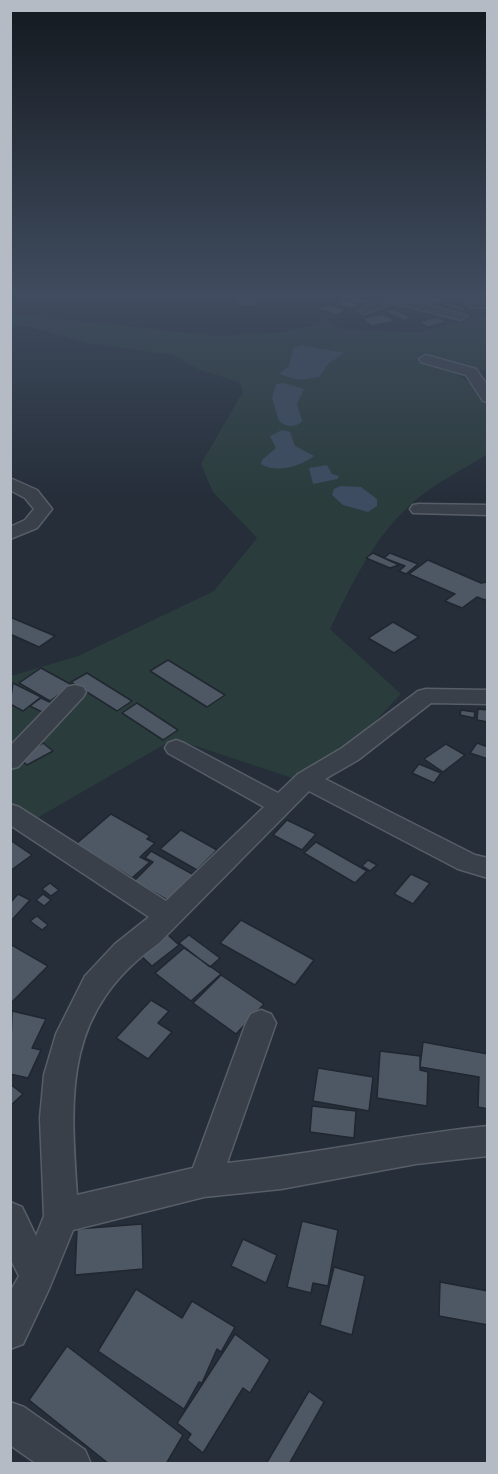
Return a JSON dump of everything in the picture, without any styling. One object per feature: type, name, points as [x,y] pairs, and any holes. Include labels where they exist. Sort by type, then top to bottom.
[{"type":"street","points":[[436,362],[471,372],[488,398]]},
{"type":"street","points":[[10,483],[31,494],[43,509],[31,524],[10,534]]},
{"type":"street","points":[[419,509],[488,510]]},
{"type":"street","points":[[10,761],[75,692]]},
{"type":"street","points":[[10,1331],[37,1277],[60,1216],[56,1118],[59,1075],[71,1034],[95,984],[125,952],[168,916],[306,780],[350,754],[426,696],[488,697]]},
{"type":"street","points":[[176,748],[280,805]]},
{"type":"street","points":[[306,780],[467,862],[488,868]]},
{"type":"street","points":[[10,813],[168,916]]},
{"type":"street","points":[[204,1181],[261,1023]]},
{"type":"street","points":[[60,1216],[204,1181],[282,1173],[416,1149],[488,1141]]},
{"type":"street","points":[[10,1219],[37,1277]]},
{"type":"street","points":[[10,1421],[71,1464]]},
{"type":"shaded area","points":[[185,362],[487,362],[487,369],[458,375],[487,396],[487,454],[434,486],[417,499],[389,527],[366,560],[330,629],[401,694],[314,785],[174,739],[30,822],[11,823],[11,676],[78,656],[214,591],[257,538],[213,492],[201,464],[243,392],[239,382],[200,370]]},
{"type":"water","points":[[290,362],[331,362],[319,377],[298,380],[279,374],[289,366]]},
{"type":"water","points":[[284,383],[304,389],[297,404],[302,421],[294,426],[284,425],[279,421],[272,398],[276,384]]},
{"type":"water","points":[[282,430],[290,432],[295,446],[314,456],[288,468],[267,467],[261,464],[262,460],[276,448],[270,436]]},
{"type":"water","points":[[327,465],[332,474],[339,476],[337,479],[313,484],[309,468]]},
{"type":"water","points":[[340,486],[361,487],[377,499],[377,506],[368,512],[343,505],[332,495],[334,489]]},
{"type":"building","points":[[373,553],[399,565],[390,568],[366,558]]},
{"type":"building","points":[[390,553],[418,564],[406,574],[399,571],[405,566],[384,558]]},
{"type":"building","points":[[428,560],[481,583],[488,582],[488,599],[477,597],[462,608],[445,601],[455,594],[409,574]]},
{"type":"building","points":[[10,617],[55,636],[39,647],[10,634]]},
{"type":"building","points":[[393,622],[419,637],[394,653],[368,638]]},
{"type":"building","points":[[168,660],[225,695],[207,707],[150,671]]},
{"type":"building","points":[[41,668],[72,685],[50,701],[19,683]]},
{"type":"building","points":[[87,673],[132,701],[117,711],[71,682]]},
{"type":"building","points":[[13,683],[41,697],[23,711],[10,704]]},
{"type":"building","points":[[41,698],[56,705],[44,713],[30,706]]},
{"type":"building","points":[[137,703],[178,730],[163,740],[122,713]]},
{"type":"building","points":[[478,709],[488,710],[488,722],[477,720]]},
{"type":"building","points":[[461,710],[475,712],[474,718],[460,715]]},
{"type":"building","points":[[43,743],[53,751],[27,765],[18,757]]},
{"type":"building","points":[[477,743],[488,747],[488,759],[470,753]]},
{"type":"building","points":[[446,744],[465,755],[443,772],[424,759]]},
{"type":"building","points":[[419,764],[441,773],[434,783],[412,773]]},
{"type":"building","points":[[111,814],[150,836],[147,839],[155,843],[140,857],[150,862],[132,878],[76,844]]},
{"type":"building","points":[[287,820],[316,834],[302,850],[273,835]]},
{"type":"building","points":[[181,830],[217,850],[197,870],[160,849]]},
{"type":"building","points":[[10,840],[32,855],[10,871]]},
{"type":"building","points":[[316,842],[367,871],[355,883],[304,853]]},
{"type":"building","points":[[151,851],[194,875],[169,901],[134,881],[153,862],[145,858]]},
{"type":"building","points":[[368,860],[377,865],[370,871],[362,866]]},
{"type":"building","points":[[411,874],[430,883],[413,904],[394,894]]},
{"type":"building","points":[[50,883],[59,890],[51,896],[42,889]]},
{"type":"building","points":[[18,894],[30,900],[10,922],[10,903]]},
{"type":"building","points":[[43,894],[51,900],[44,906],[36,900]]},
{"type":"building","points":[[37,916],[48,925],[42,930],[30,921]]},
{"type":"building","points":[[241,920],[314,960],[295,985],[220,943]]},
{"type":"building","points":[[167,934],[179,945],[152,966],[140,955]]},
{"type":"building","points":[[189,935],[220,958],[210,967],[179,943]]},
{"type":"building","points":[[10,944],[48,966],[10,1004]]},
{"type":"building","points":[[184,948],[221,974],[191,1001],[155,973]]},
{"type":"building","points":[[221,975],[264,1004],[236,1034],[193,1003]]},
{"type":"building","points":[[151,1000],[169,1011],[158,1023],[172,1032],[148,1059],[116,1038]]},
{"type":"building","points":[[12,1011],[46,1019],[32,1048],[41,1050],[28,1078],[10,1074]]},
{"type":"building","points":[[423,1042],[488,1054],[488,1109],[478,1107],[479,1077],[420,1067]]},
{"type":"building","points":[[380,1051],[420,1056],[420,1070],[428,1072],[427,1106],[377,1098]]},
{"type":"building","points":[[318,1068],[373,1077],[369,1111],[313,1101]]},
{"type":"building","points":[[10,1084],[23,1094],[10,1106]]},
{"type":"building","points":[[312,1106],[356,1111],[354,1138],[310,1132]]},
{"type":"building","points":[[302,1221],[338,1230],[328,1286],[313,1283],[311,1293],[287,1287]]},
{"type":"building","points":[[142,1224],[143,1269],[75,1275],[77,1229]]},
{"type":"building","points":[[243,1239],[277,1255],[266,1283],[231,1266]]},
{"type":"building","points":[[334,1267],[365,1276],[352,1335],[320,1325]]},
{"type":"building","points":[[440,1282],[488,1291],[488,1325],[439,1316]]},
{"type":"building","points":[[136,1289],[182,1318],[192,1301],[235,1327],[221,1352],[217,1349],[202,1383],[199,1382],[184,1409],[98,1351]]},
{"type":"building","points":[[235,1334],[270,1360],[250,1393],[243,1388],[203,1453],[187,1440],[191,1434],[177,1423]]},
{"type":"building","points":[[67,1346],[183,1435],[166,1464],[109,1464],[29,1400]]},
{"type":"building","points":[[309,1391],[324,1402],[289,1464],[266,1464]]}]
